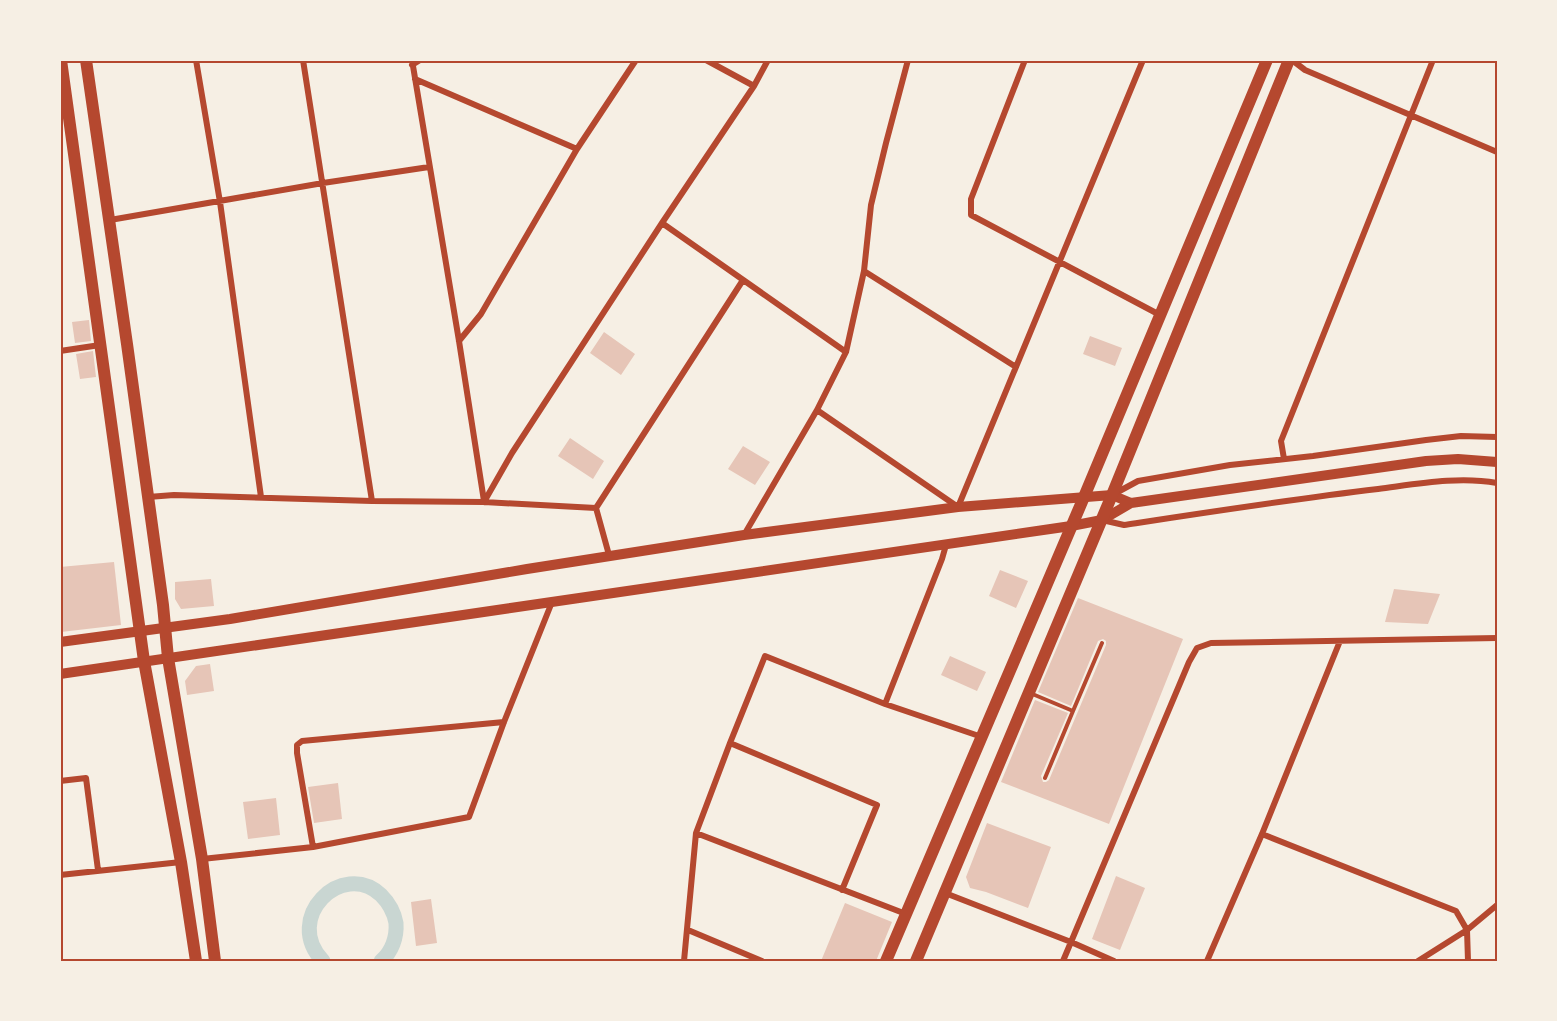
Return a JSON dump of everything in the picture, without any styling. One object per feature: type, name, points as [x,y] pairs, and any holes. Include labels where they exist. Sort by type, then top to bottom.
[{"type":"main road","points":[[61,60],[144,661],[181,862],[196,961]]},
{"type":"main road","points":[[86,60],[110,220],[168,657],[202,859],[215,961]]},
{"type":"main road","points":[[886,961],[1267,60]]},
{"type":"main road","points":[[916,961],[1030,693],[1291,60]]},
{"type":"main road","points":[[60,674],[1071,526],[1102,520],[1131,503],[1426,461],[1458,459],[1497,462]]},
{"type":"main road","points":[[60,642],[230,619],[609,555],[958,507],[1112,495],[1131,503]]},
{"type":"street","points":[[196,60],[220,202],[261,497]]},
{"type":"street","points":[[303,60],[372,501]]},
{"type":"street","points":[[420,60],[412,63],[484,502]]},
{"type":"street","points":[[459,341],[481,314],[577,149],[636,60]]},
{"type":"street","points":[[706,60],[754,86]]},
{"type":"street","points":[[484,502],[512,453],[754,86],[768,60]]},
{"type":"street","points":[[744,535],[817,410],[846,352],[864,271],[871,205],[908,60]]},
{"type":"street","points":[[1025,60],[971,199],[970,215],[1160,315]]},
{"type":"street","points":[[817,410],[958,507],[1143,60]]},
{"type":"street","points":[[1291,60],[1305,70],[1497,152]]},
{"type":"street","points":[[1284,459],[1281,441],[1433,60]]},
{"type":"street","points":[[415,79],[577,149]]},
{"type":"street","points":[[110,220],[429,167]]},
{"type":"street","points":[[662,223],[846,352]]},
{"type":"street","points":[[864,271],[1016,367]]},
{"type":"street","points":[[609,555],[596,508],[743,280]]},
{"type":"street","points":[[60,351],[100,345]]},
{"type":"street","points":[[1112,495],[1138,481],[1230,465],[1461,436],[1497,437]]},
{"type":"street","points":[[1102,520],[1124,525],[1315,496],[1434,482],[1461,480],[1497,483]]},
{"type":"street","points":[[148,497],[174,495],[484,502],[596,508]]},
{"type":"street","points":[[885,704],[946,544]]},
{"type":"street","points":[[202,859],[313,847],[469,816],[552,602]]},
{"type":"street","points":[[1063,961],[1189,662],[1197,648],[1211,643],[1497,638]]},
{"type":"street","points":[[1207,961],[1262,834],[1340,641]]},
{"type":"street","points":[[684,961],[696,833],[765,656],[885,704],[982,737]]},
{"type":"street","points":[[313,847],[297,753],[297,745],[302,741],[504,722]]},
{"type":"street","points":[[730,743],[877,805],[842,890]]},
{"type":"street","points":[[60,781],[87,778],[98,870]]},
{"type":"street","points":[[696,833],[906,914]]},
{"type":"street","points":[[1262,834],[1456,911],[1467,930],[1468,961]]},
{"type":"street","points":[[60,875],[181,862]]},
{"type":"street","points":[[945,893],[1114,961]]},
{"type":"street","points":[[1418,961],[1467,930],[1497,905]]},
{"type":"street","points":[[688,930],[762,961]]},
{"type":"lane","points":[[1045,778],[1102,643]]},
{"type":"lane","points":[[1030,693],[1073,711]]},
{"type":"building","points":[[89,320],[91,341],[75,343],[72,322]]},
{"type":"building","points":[[604,332],[635,354],[621,375],[590,353]]},
{"type":"building","points":[[1090,336],[1122,348],[1115,366],[1083,354]]},
{"type":"building","points":[[93,351],[96,377],[80,379],[76,354]]},
{"type":"building","points":[[570,438],[604,461],[593,479],[558,456]]},
{"type":"building","points":[[743,446],[770,462],[755,485],[728,469]]},
{"type":"building","points":[[114,562],[121,625],[61,632],[60,567]]},
{"type":"building","points":[[1000,570],[1028,581],[1016,608],[989,596]]},
{"type":"building","points":[[211,579],[214,606],[181,609],[175,599],[175,582]]},
{"type":"building","points":[[1394,589],[1440,594],[1428,624],[1385,622]]},
{"type":"building","points":[[1078,598],[1183,639],[1109,824],[1001,782],[1035,700],[1068,713],[1041,776],[1043,782],[1049,780],[1106,645],[1103,639],[1098,641],[1071,706],[1038,692]]},
{"type":"building","points":[[950,656],[986,672],[977,691],[941,675]]},
{"type":"building","points":[[210,664],[214,691],[187,695],[185,681],[196,666]]},
{"type":"building","points":[[338,783],[342,819],[314,823],[308,787]]},
{"type":"building","points":[[276,798],[280,835],[248,839],[243,802]]},
{"type":"building","points":[[987,823],[1051,847],[1028,908],[970,888],[966,877]]},
{"type":"building","points":[[1116,876],[1145,888],[1120,950],[1092,939]]},
{"type":"building","points":[[431,899],[437,943],[416,946],[411,902]]},
{"type":"building","points":[[845,903],[892,922],[876,961],[821,961]]},
{"type":"waterway","points":[[323,961],[312,944],[309,927],[313,912],[322,898],[335,889],[350,884],[366,886],[381,895],[392,911],[396,923],[395,939],[391,949],[381,961]]}]
